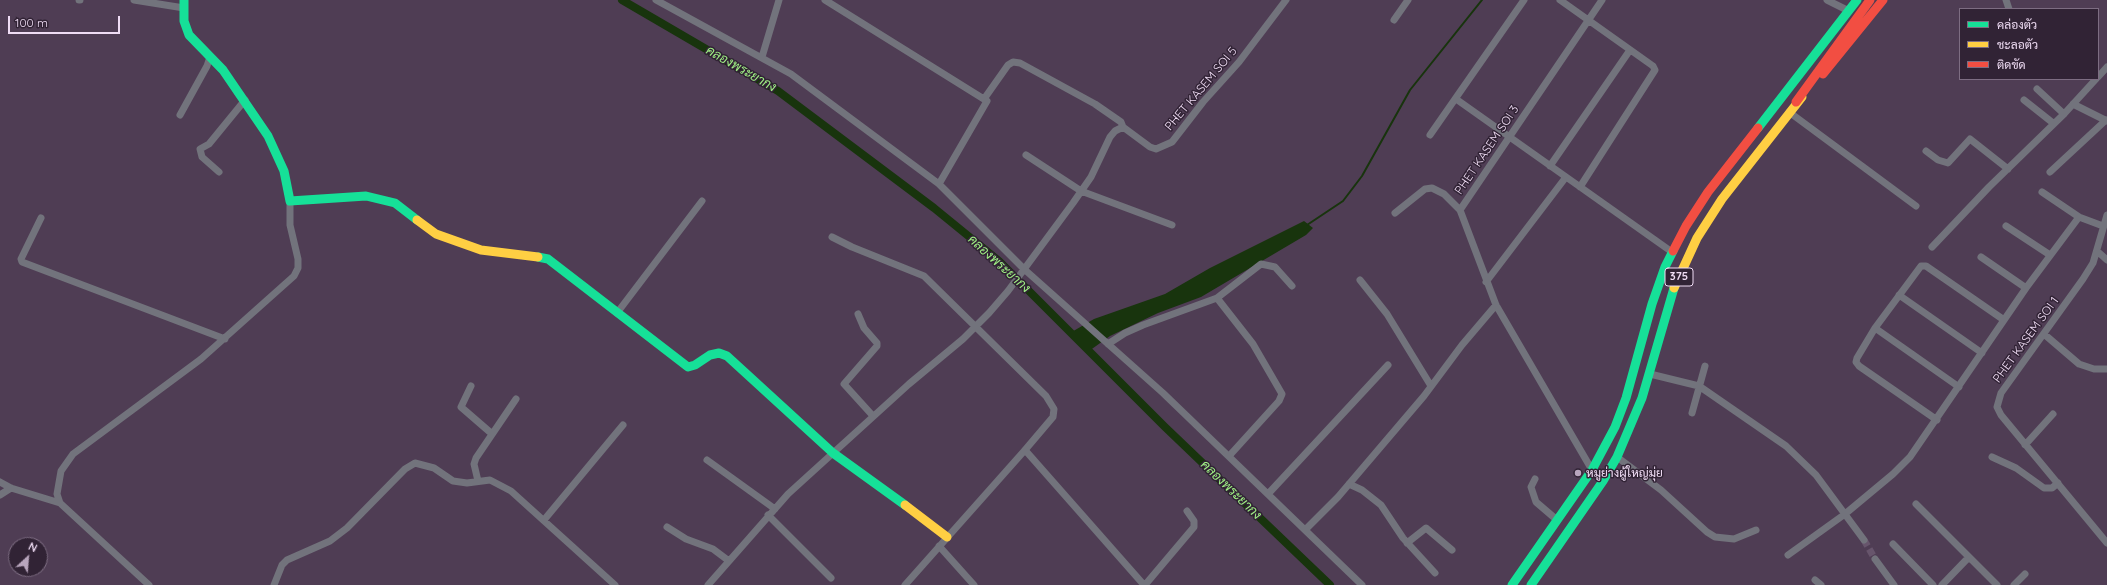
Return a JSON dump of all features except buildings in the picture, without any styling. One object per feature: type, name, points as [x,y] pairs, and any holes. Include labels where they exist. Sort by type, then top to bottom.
[{"type":"main road","name":"375","points":[[1512,585],[1592,470],[1621,411],[1652,304],[1672,252],[1708,192],[1857,0]]},
{"type":"main road","points":[[1796,102],[1870,0]]},
{"type":"main road","name":"375","points":[[1531,585],[1603,481],[1629,432],[1650,374],[1674,286],[1697,238],[1722,198],[1796,102],[1831,64],[1883,0]]},
{"type":"main road","points":[[184,4],[184,21],[189,34],[223,70],[245,100],[268,136],[284,171],[290,201],[366,196],[395,203],[436,234],[455,242],[481,250],[536,256],[548,259],[688,367],[695,365],[710,355],[719,353],[727,356],[833,453],[911,509],[946,537]]},
{"type":"street","points":[[134,0],[184,4]]},
{"type":"street","points":[[656,0],[762,57],[810,88],[939,184],[1023,271],[1108,344],[1230,455],[1362,585]]},
{"type":"street","points":[[762,57],[779,0]]},
{"type":"street","points":[[825,0],[984,99]]},
{"type":"street","name":"PHET KASEM SOI 5","points":[[939,184],[987,101],[984,99],[1008,65],[1013,62],[1020,63],[1095,104],[1121,122],[1123,128],[1150,147],[1161,148],[1172,142],[1202,102],[1239,62],[1286,0]]},
{"type":"street","points":[[1394,20],[1408,0]]},
{"type":"street","points":[[1430,134],[1524,0]]},
{"type":"street","points":[[1560,0],[1653,66],[1656,70],[1580,187]]},
{"type":"street","name":"PHET KASEM SOI 3","points":[[1592,470],[1496,305],[1486,282],[1460,210],[1602,0]]},
{"type":"street","points":[[1827,0],[1849,10]]},
{"type":"street","points":[[1550,166],[1630,50]]},
{"type":"street","points":[[180,115],[207,66],[210,56]]},
{"type":"street","points":[[2099,76],[2107,67]]},
{"type":"street","points":[[1932,247],[2053,123],[2064,114],[2095,80]]},
{"type":"street","points":[[2037,89],[2064,114]]},
{"type":"street","points":[[1456,99],[1672,252]]},
{"type":"street","points":[[218,172],[202,157],[200,149],[209,144],[245,100]]},
{"type":"street","points":[[2024,100],[2053,123]]},
{"type":"street","points":[[2050,172],[2106,121],[2073,104]]},
{"type":"street","points":[[1789,112],[1916,206]]},
{"type":"street","points":[[708,585],[788,494],[873,416],[963,339],[975,325],[989,313],[1023,271],[1091,177],[1110,137],[1115,130],[1123,128]]},
{"type":"street","points":[[1926,152],[1938,160],[1948,163],[1970,139],[2008,169]]},
{"type":"street","points":[[1026,155],[1081,191],[1172,225]]},
{"type":"street","points":[[1486,282],[1566,177]]},
{"type":"street","points":[[1395,213],[1427,188],[1439,190],[1460,210]]},
{"type":"street","points":[[2042,192],[2079,217],[2103,226]]},
{"type":"street","points":[[60,503],[57,494],[61,471],[73,454],[225,339],[288,283],[298,268],[290,225],[290,201]]},
{"type":"street","points":[[617,313],[702,201]]},
{"type":"street","name":"PHET KASEM SOI 1","points":[[2106,541],[2001,416],[1997,407],[1998,400],[2083,279],[2097,251],[2107,215]]},
{"type":"street","points":[[1788,555],[1845,514],[1903,465],[1937,420],[2026,288],[2079,217]]},
{"type":"street","points":[[41,218],[21,259],[22,262],[225,339]]},
{"type":"street","points":[[2006,226],[2050,255]]},
{"type":"street","points":[[832,237],[852,247],[924,276],[1046,396],[1054,409],[1053,417],[1025,450],[904,585]]},
{"type":"street","points":[[2097,251],[2107,260]]},
{"type":"street","points":[[1981,256],[2026,288]]},
{"type":"street","points":[[1108,344],[1124,333],[1217,298],[1261,264],[1275,267],[1292,286]]},
{"type":"street","points":[[1937,420],[1858,366],[1856,362],[1857,358],[1875,328],[1918,267],[1926,266],[2004,320]]},
{"type":"street","points":[[1360,280],[1387,314],[1431,386]]},
{"type":"street","points":[[1899,295],[1982,353]]},
{"type":"street","points":[[1217,298],[1253,344],[1282,394],[1279,400],[1230,455]]},
{"type":"street","points":[[1306,529],[1349,484],[1496,305]]},
{"type":"street","points":[[858,314],[864,328],[877,342],[877,346],[844,384],[873,416]]},
{"type":"street","points":[[1875,328],[1959,387]]},
{"type":"street","points":[[2044,334],[2079,364],[2094,369],[2107,369]]},
{"type":"street","points":[[1268,494],[1388,364]]},
{"type":"street","points":[[1692,413],[1705,366]]},
{"type":"street","points":[[1650,374],[1699,386],[1786,446],[1816,475],[1864,540]]},
{"type":"street","points":[[471,386],[461,407],[491,433]]},
{"type":"street","points":[[478,481],[474,464],[476,458],[491,433],[516,399]]},
{"type":"street","points":[[2025,445],[2053,414]]},
{"type":"street","points":[[544,520],[623,426]]},
{"type":"street","points":[[1025,450],[1145,585],[1194,527],[1194,521],[1187,510]]},
{"type":"street","points":[[1617,457],[1661,490],[1707,532],[1715,537],[1734,539],[1756,530]]},
{"type":"street","points":[[1992,457],[2016,468],[2044,488],[2052,488],[2058,483]]},
{"type":"street","points":[[708,460],[775,509]]},
{"type":"street","points":[[274,585],[282,565],[287,560],[317,547],[347,528],[405,469],[415,463],[434,468],[453,481],[467,483],[490,480],[511,491],[615,585]]},
{"type":"street","points":[[1535,479],[1531,487],[1536,502],[1558,520]]},
{"type":"street","points":[[0,482],[11,488],[60,503],[149,585]]},
{"type":"street","points":[[1349,484],[1362,490],[1381,505],[1407,543],[1435,573]]},
{"type":"street","points":[[0,495],[11,488]]},
{"type":"street","points":[[1916,504],[1997,585]]},
{"type":"street","points":[[768,515],[831,578]]},
{"type":"street","points":[[667,527],[686,539],[713,549],[729,562]]},
{"type":"street","points":[[1407,543],[1426,528],[1452,550]]},
{"type":"street","points":[[1893,544],[1933,585]]},
{"type":"street","points":[[939,546],[974,585]]},
{"type":"street","points":[[1942,585],[1969,557]]},
{"type":"street","points":[[1875,559],[1894,585]]},
{"type":"street","points":[[2014,585],[2025,574]]},
{"type":"street","points":[[1815,580],[1821,585]]},
{"type":"shaded area","points":[[1304,221],[1313,228],[1306,235],[1201,297],[1158,313],[1110,336],[1089,351],[1070,333],[1094,319],[1165,294],[1210,268]]},
{"type":"waterway","name":"คลองพระยากง","points":[[622,0],[778,91],[934,208],[999,261],[1165,427],[1330,585]]},
{"type":"waterway","points":[[1307,225],[1343,201],[1362,176],[1410,90],[1482,0]]},
{"type":"tunnel","points":[[1864,540],[1875,559]]},
{"type":"traffic: fast","points":[[184,0],[184,21],[189,35],[223,70],[268,136],[284,171],[290,201],[366,196],[395,203],[417,220]]},
{"type":"traffic: fast","points":[[1758,128],[1857,0]]},
{"type":"traffic: fast","points":[[1512,585],[1592,470],[1615,427],[1626,398],[1652,304],[1665,267],[1673,251]]},
{"type":"traffic: fast","points":[[538,257],[548,259],[688,367],[695,365],[710,355],[719,353],[727,356],[833,453],[905,505]]},
{"type":"traffic: fast","points":[[1531,585],[1603,481],[1617,457],[1642,398],[1674,288]]},
{"type":"traffic: slow","points":[[1674,288],[1697,238],[1722,199],[1802,97]]},
{"type":"traffic: slow","points":[[417,220],[436,234],[481,250],[538,257]]},
{"type":"traffic: slow","points":[[905,505],[947,537]]},
{"type":"traffic: jam","points":[[1796,102],[1870,0]]},
{"type":"traffic: jam","points":[[1823,74],[1883,0]]},
{"type":"traffic: jam","points":[[1673,251],[1686,226],[1708,192],[1758,128]]},
{"type":"place","name":"หมูย่างผู้ใหญ่มุ่ย","points":[[1578,473]]}]
